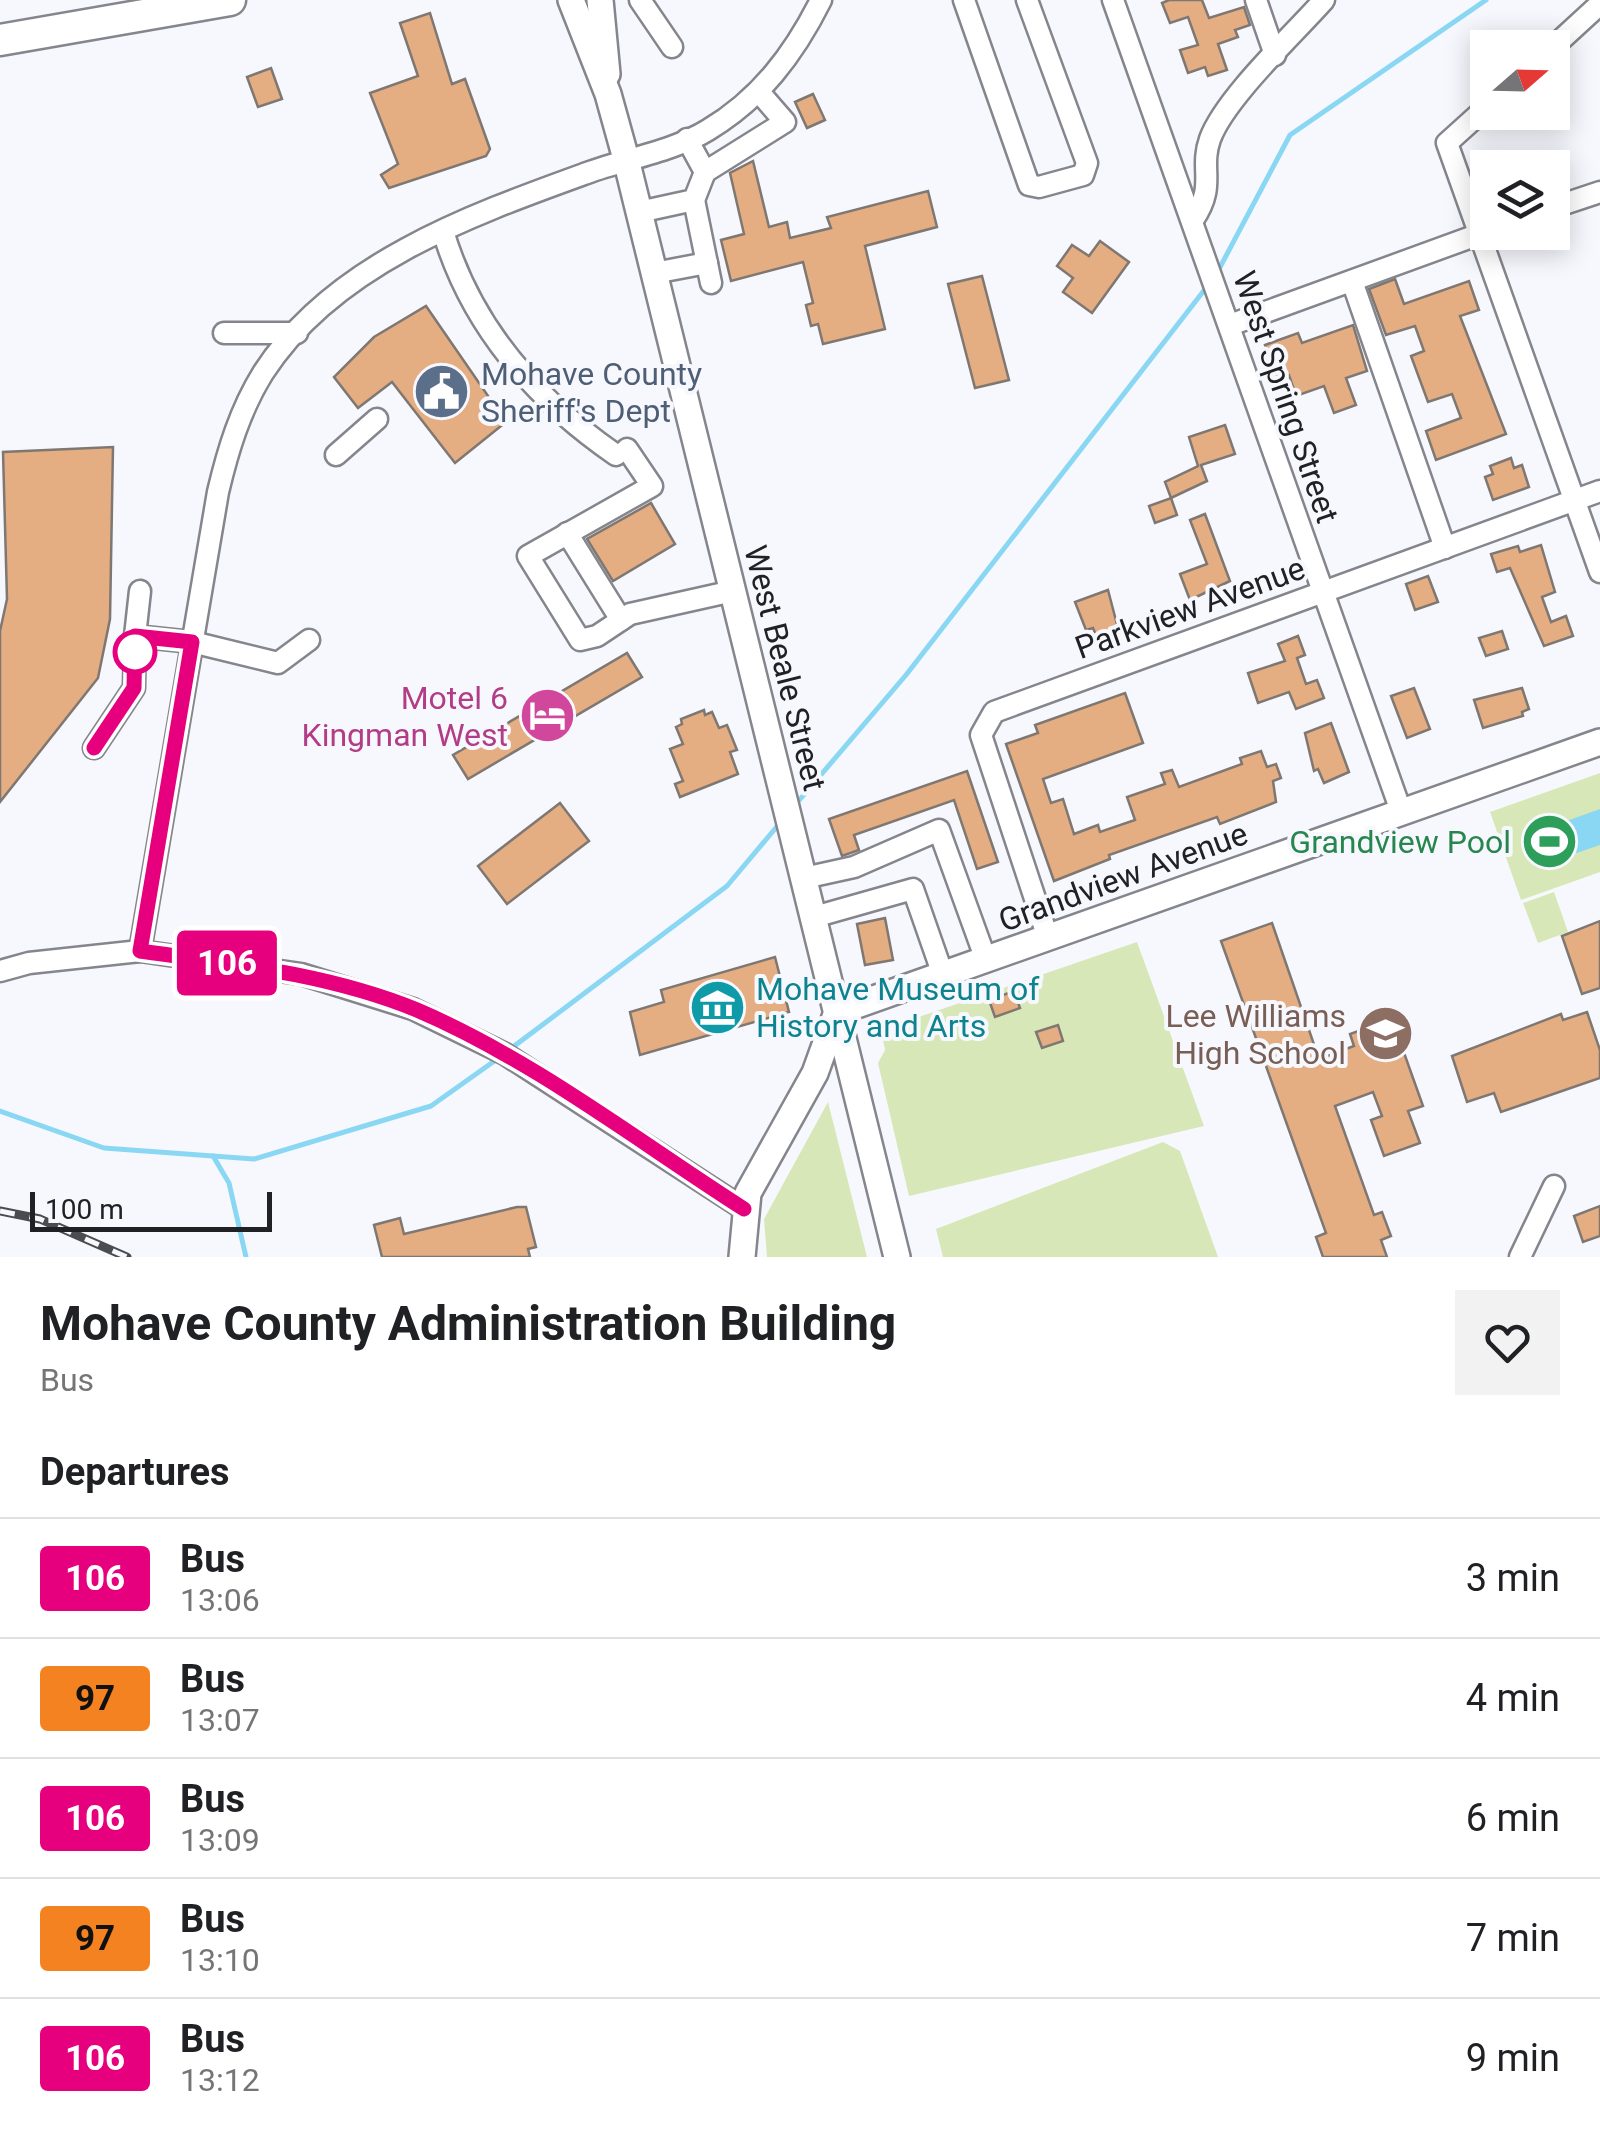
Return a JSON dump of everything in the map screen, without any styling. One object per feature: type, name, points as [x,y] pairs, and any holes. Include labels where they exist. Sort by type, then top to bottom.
[{"type":"highway","points":[[0,40],[230,0]]},
{"type":"main road","name":"West Beale Street","points":[[571,0],[608,94],[626,159],[898,1257]]},
{"type":"main road","name":"West Beale Street","points":[[600,0],[608,94]]},
{"type":"main road","name":"Grandview Avenue","points":[[837,1012],[1600,742]]},
{"type":"main road","points":[[742,1257],[744,1209],[754,1180],[816,1073],[837,1012]]},
{"type":"street","points":[[640,0],[672,47]]},
{"type":"street","points":[[140,951],[231,437],[264,371],[312,316],[372,268],[443,231],[705,132],[759,92],[781,67],[821,0]]},
{"type":"street","points":[[964,0],[1028,186],[1040,187],[1082,175],[1087,163],[1027,0]]},
{"type":"street","name":"West Spring Street","points":[[1114,0],[1320,592],[1402,814]]},
{"type":"street","points":[[1256,0],[1276,55]]},
{"type":"street","points":[[1193,220],[1207,199],[1210,140],[1324,0]]},
{"type":"street","points":[[1570,32],[1600,4]]},
{"type":"street","points":[[654,273],[709,273],[694,200],[705,172],[785,122],[759,92]]},
{"type":"street","points":[[1470,122],[1447,143],[1470,199]]},
{"type":"street","points":[[687,138],[705,172]]},
{"type":"street","points":[[1570,202],[1600,192]]},
{"type":"street","points":[[639,212],[694,200]]},
{"type":"street","points":[[443,231],[468,293],[506,354],[574,425],[621,452],[652,486],[528,556],[580,640],[597,636],[630,614],[733,591]]},
{"type":"street","points":[[1230,326],[1470,238]]},
{"type":"street","points":[[1490,250],[1600,572]]},
{"type":"street","points":[[1352,281],[1445,548]]},
{"type":"street","points":[[224,334],[297,334]]},
{"type":"street","points":[[336,455],[377,419]]},
{"type":"street","name":"Parkview Avenue","points":[[1048,938],[980,735],[994,712],[1600,490]]},
{"type":"street","points":[[568,533],[621,620]]},
{"type":"street","points":[[94,748],[134,688],[140,591]]},
{"type":"street","points":[[135,636],[192,642],[278,662],[308,640]]},
{"type":"street","points":[[802,869],[854,866],[939,830],[986,960]]},
{"type":"street","points":[[814,917],[913,889],[943,975]]},
{"type":"street","points":[[0,970],[29,963],[140,951],[301,974],[413,1009],[473,1036],[538,1075],[744,1209]]},
{"type":"street","points":[[1520,1257],[1554,1186]]},
{"type":"green space","name":"Grandview Pool","points":[[1600,773],[1600,872],[1521,900],[1490,812]]},
{"type":"green space","points":[[1554,892],[1568,932],[1538,943],[1523,903]]},
{"type":"green space","points":[[1137,942],[1204,1126],[909,1196],[878,1063],[885,1050],[881,1030]]},
{"type":"green space","points":[[828,1102],[867,1257],[767,1257],[764,1219]]},
{"type":"green space","points":[[1163,1142],[1180,1151],[1218,1257],[943,1257],[936,1229]]},
{"type":"water","points":[[1600,809],[1600,845],[1547,863],[1536,832]]},
{"type":"building","points":[[1202,0],[1209,18],[1244,7],[1250,25],[1235,30],[1238,37],[1218,44],[1227,70],[1208,76],[1205,67],[1188,73],[1180,50],[1198,45],[1188,17],[1170,23],[1162,3]]},
{"type":"building","points":[[430,13],[452,84],[465,79],[490,149],[486,156],[389,188],[381,175],[398,164],[370,93],[418,76],[400,23]]},
{"type":"building","points":[[271,68],[282,99],[258,107],[247,77]]},
{"type":"building","points":[[813,94],[825,120],[807,128],[795,102]]},
{"type":"building","points":[[753,161],[769,227],[787,222],[790,238],[831,228],[827,217],[928,191],[937,227],[865,246],[885,329],[823,344],[818,324],[811,326],[806,305],[813,303],[803,262],[731,281],[721,240],[744,234],[730,173]]},
{"type":"building","points":[[1100,241],[1129,262],[1092,313],[1063,292],[1073,278],[1057,266],[1072,245],[1089,256]]},
{"type":"building","points":[[982,276],[1009,380],[975,388],[948,284]]},
{"type":"building","points":[[1395,279],[1404,304],[1469,281],[1479,310],[1460,316],[1506,434],[1436,460],[1426,431],[1461,418],[1452,394],[1428,402],[1411,356],[1424,351],[1415,326],[1386,335],[1369,289]]},
{"type":"building","name":"Mohave County Sheriff's Dept","points":[[426,306],[506,422],[455,463],[392,382],[358,408],[334,377],[374,337]]},
{"type":"building","points":[[1353,325],[1367,371],[1346,378],[1356,405],[1334,413],[1324,386],[1296,396],[1289,375],[1278,379],[1265,345],[1298,333],[1302,343]]},
{"type":"building","points":[[1225,425],[1235,454],[1201,465],[1207,481],[1171,498],[1165,482],[1198,466],[1189,437]]},
{"type":"building","points":[[113,447],[110,619],[98,678],[0,802],[0,631],[7,599],[3,452]]},
{"type":"building","points":[[1511,458],[1514,468],[1522,465],[1529,487],[1493,500],[1485,477],[1493,474],[1490,466]]},
{"type":"building","points":[[1171,498],[1177,515],[1155,523],[1149,506]]},
{"type":"building","points":[[651,503],[675,544],[613,581],[587,539]]},
{"type":"building","points":[[1205,514],[1230,581],[1190,600],[1180,574],[1207,564],[1190,520]]},
{"type":"building","points":[[1541,545],[1555,592],[1542,597],[1551,622],[1566,616],[1573,636],[1544,646],[1510,568],[1497,572],[1491,554],[1518,546],[1520,552]]},
{"type":"building","points":[[1428,576],[1438,602],[1415,610],[1406,584]]},
{"type":"building","points":[[1108,590],[1119,632],[1098,640],[1093,628],[1086,630],[1075,602]]},
{"type":"building","points":[[1502,631],[1508,649],[1486,656],[1479,638]]},
{"type":"building","points":[[1298,636],[1305,655],[1297,658],[1306,684],[1317,680],[1324,698],[1296,709],[1289,692],[1258,703],[1248,673],[1285,661],[1278,644]]},
{"type":"building","name":"Motel 6 Kingman West","points":[[627,653],[642,677],[468,779],[453,755]]},
{"type":"building","points":[[1414,688],[1430,729],[1407,738],[1391,696]]},
{"type":"building","points":[[1522,688],[1529,709],[1522,712],[1523,716],[1483,728],[1474,700]]},
{"type":"building","points":[[1125,693],[1143,743],[1043,779],[1051,803],[1063,799],[1074,834],[1098,825],[1100,832],[1135,820],[1127,797],[1165,784],[1161,773],[1172,770],[1179,787],[1242,764],[1240,758],[1261,751],[1267,767],[1276,764],[1281,778],[1273,781],[1276,802],[1220,824],[1217,817],[1109,855],[1110,859],[1054,881],[1006,744],[1038,733],[1035,725]]},
{"type":"building","points":[[704,710],[705,715],[712,712],[719,728],[727,725],[737,750],[730,752],[738,774],[680,797],[675,784],[683,781],[670,749],[683,744],[676,727],[682,724],[681,719]]},
{"type":"building","points":[[1331,723],[1349,772],[1324,783],[1318,769],[1314,771],[1305,733]]},
{"type":"building","points":[[967,771],[998,862],[977,869],[954,800],[854,835],[859,850],[842,856],[829,819]]},
{"type":"building","points":[[560,803],[589,841],[507,904],[478,866]]},
{"type":"building","points":[[885,918],[893,960],[865,965],[857,924]]},
{"type":"building","points":[[1600,921],[1600,988],[1582,994],[1562,936]]},
{"type":"building","points":[[1272,923],[1319,1059],[1354,1046],[1350,1034],[1392,1019],[1423,1106],[1408,1111],[1420,1143],[1384,1156],[1371,1120],[1382,1116],[1373,1092],[1335,1106],[1374,1215],[1382,1212],[1391,1236],[1381,1240],[1387,1257],[1323,1257],[1316,1237],[1326,1233],[1221,941]]},
{"type":"building","name":"Mohave Museum of History and Arts","points":[[775,957],[789,1012],[640,1055],[630,1012],[664,1002],[661,990]]},
{"type":"building","points":[[1014,991],[1020,1008],[995,1017],[989,1000]]},
{"type":"building","points":[[1587,1012],[1600,1050],[1600,1078],[1501,1112],[1494,1093],[1467,1102],[1452,1056],[1561,1014],[1563,1020]]},
{"type":"building","points":[[1058,1025],[1063,1041],[1042,1048],[1036,1032]]},
{"type":"building","points":[[1600,1206],[1600,1236],[1583,1242],[1574,1216]]},
{"type":"building","points":[[526,1207],[536,1247],[528,1249],[530,1257],[382,1257],[374,1225],[400,1218],[404,1234]]},
{"type":"waterway","points":[[1218,271],[1290,135],[1486,0]]},
{"type":"waterway","points":[[796,804],[906,675],[1209,284]]},
{"type":"waterway","points":[[509,1050],[727,886],[779,824]]},
{"type":"waterway","points":[[0,1111],[104,1148],[254,1159],[431,1106],[500,1057]]},
{"type":"waterway","points":[[213,1156],[229,1183],[246,1257]]},
{"type":"railway","points":[[0,1211],[40,1219],[127,1257]]},
{"type":"bus line","name":"106","points":[[94,748],[134,688],[135,636],[192,642],[140,951],[301,974],[413,1009],[505,1054],[744,1209]]},
{"type":"place","name":"Mohave County Sheriff's Dept","points":[[442,392]]},
{"type":"place","name":"Motel 6 Kingman West","points":[[547,716]]},
{"type":"place","name":"Grandview Pool","points":[[1550,842]]},
{"type":"place","name":"Mohave Museum of History and Arts","points":[[717,1007]]},
{"type":"place","name":"Lee Williams High School","points":[[1385,1034]]}]
